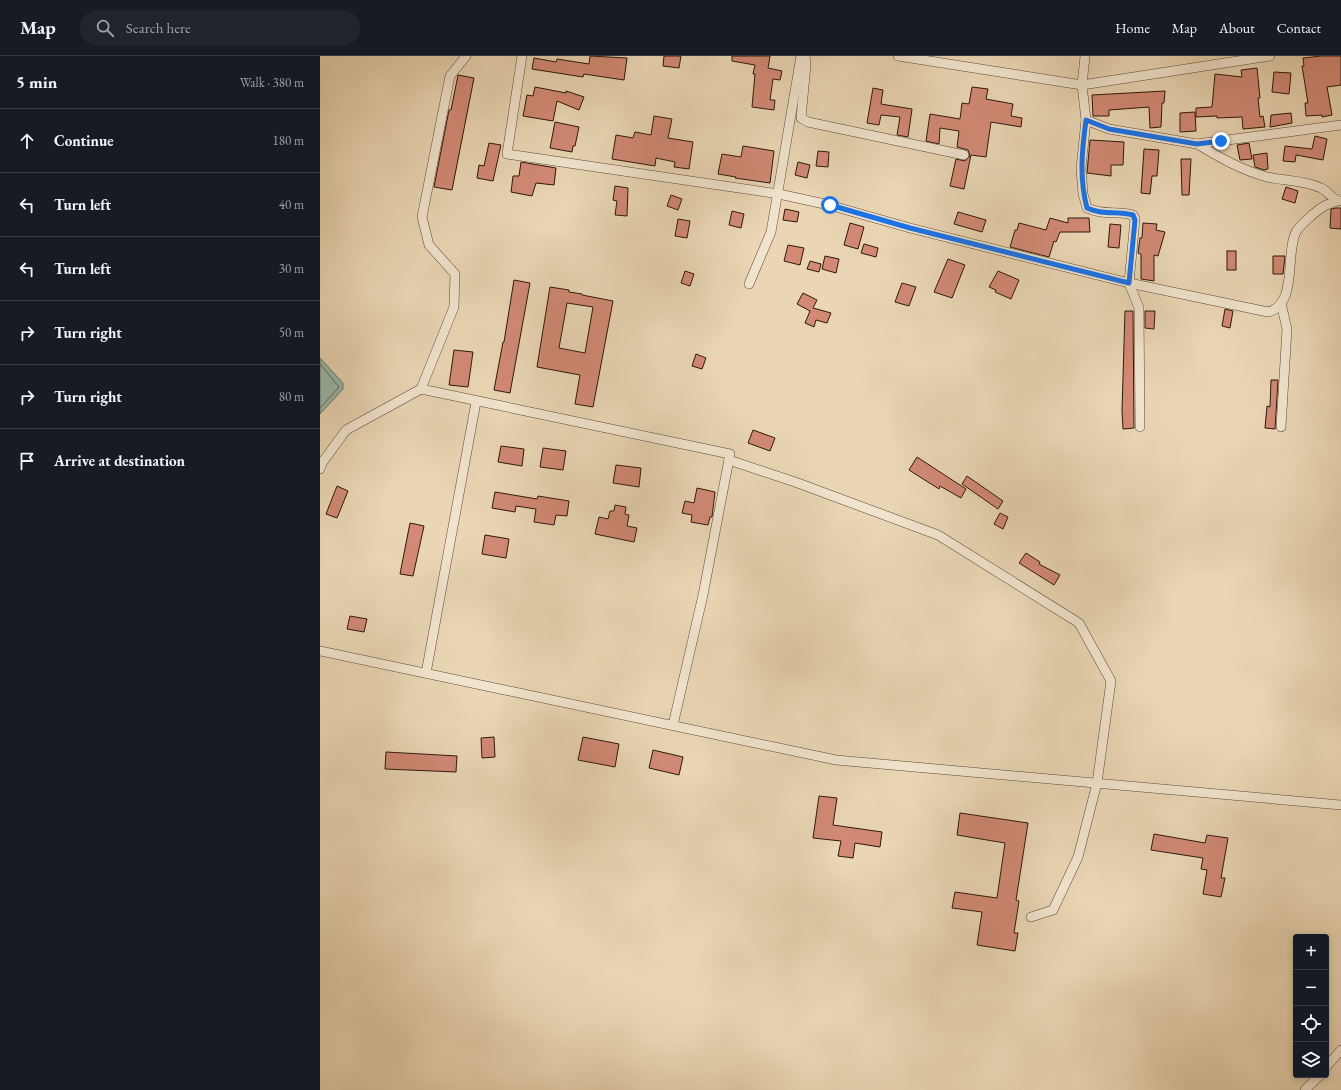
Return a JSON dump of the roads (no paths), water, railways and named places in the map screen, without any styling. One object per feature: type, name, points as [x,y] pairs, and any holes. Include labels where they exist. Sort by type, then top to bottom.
[{"type":"street","points":[[320,469],[322,463],[346,430],[421,389],[454,307],[455,274],[429,245],[422,216],[450,76],[466,56]]},
{"type":"street","points":[[522,56],[507,154],[779,194],[830,205],[910,228],[1129,283],[1268,312],[1275,310],[1281,303],[1288,288],[1296,231],[1323,207],[1339,201]]},
{"type":"street","points":[[749,284],[771,232],[779,194],[800,56]]},
{"type":"street","points":[[805,56],[806,65],[801,118],[808,122],[964,155]]},
{"type":"street","points":[[898,56],[1082,85],[1270,56]]},
{"type":"street","points":[[1085,56],[1082,85],[1086,120],[1081,168],[1083,194],[1087,208],[1105,213],[1125,212],[1133,215],[1135,220],[1129,283],[1138,308],[1140,427]]},
{"type":"street","points":[[1086,120],[1109,129],[1197,144],[1341,125]]},
{"type":"street","points":[[1197,144],[1230,164],[1267,177],[1304,182],[1322,188],[1339,201]]},
{"type":"street","points":[[1281,303],[1287,329],[1281,427]]},
{"type":"street","points":[[421,389],[476,402],[730,454],[703,595],[673,725]]},
{"type":"street","points":[[426,673],[476,402]]},
{"type":"street","points":[[729,460],[795,482],[938,535],[1079,623],[1111,681],[1097,783],[1078,857],[1054,910],[1031,917]]},
{"type":"street","points":[[320,651],[836,760],[1341,805]]},
{"type":"street","points":[[1329,1064],[1341,1050]]},
{"type":"street","points":[[1305,1090],[1317,1078]]},
{"type":"water","points":[[320,358],[343,383],[343,389],[320,414]]}]
